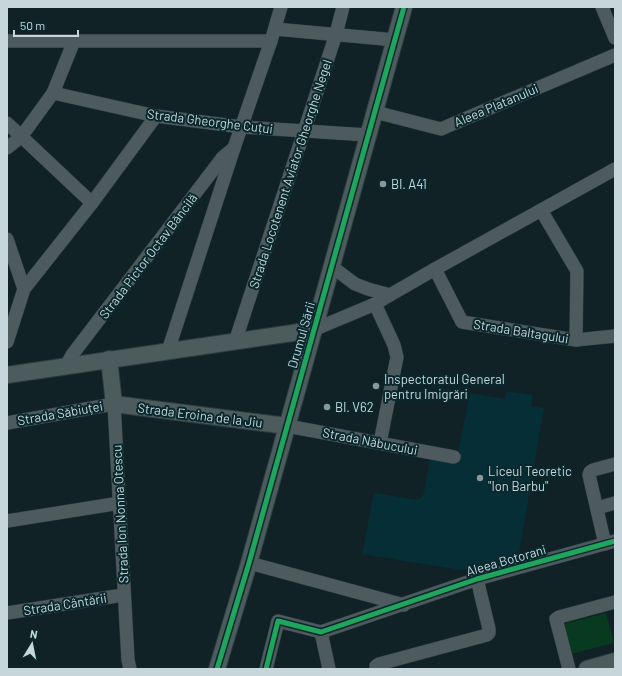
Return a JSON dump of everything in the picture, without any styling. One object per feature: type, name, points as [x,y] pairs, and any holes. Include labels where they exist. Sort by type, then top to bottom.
[{"type":"main road","name":"Drumul Sării","points":[[217,669],[249,563],[404,7]]},
{"type":"main road","points":[[7,375],[313,330]]},
{"type":"main road","name":"Strada Ion Nonna Otescu","points":[[109,359],[114,404]]},
{"type":"main road","name":"Strada Eroina de la Jiu","points":[[114,404],[287,426]]},
{"type":"main road","points":[[587,669],[615,661]]},
{"type":"street","points":[[168,351],[281,7]]},
{"type":"street","name":"Strada Locotenent Aviator Gheorghe Negel","points":[[235,342],[336,34],[343,7]]},
{"type":"street","points":[[602,7],[612,21],[615,38]]},
{"type":"street","points":[[7,41],[74,41],[336,34],[395,40]]},
{"type":"street","points":[[7,148],[21,137],[53,93],[74,41]]},
{"type":"street","name":"Aleea Platanului","points":[[375,112],[441,130],[615,55]]},
{"type":"street","name":"Strada Gheorghe Cuțui","points":[[53,93],[156,116],[242,127],[368,134]]},
{"type":"street","points":[[7,342],[24,289],[92,203],[156,116]]},
{"type":"street","points":[[7,123],[92,203]]},
{"type":"street","name":"Strada Pictor Octav Băncilă","points":[[66,366],[72,355],[223,157],[234,148]]},
{"type":"street","points":[[313,330],[374,304],[615,169]]},
{"type":"street","points":[[541,210],[577,271],[579,340]]},
{"type":"street","points":[[7,239],[24,289]]},
{"type":"street","points":[[331,266],[355,284],[368,290],[390,295]]},
{"type":"street","name":"Strada Baltagului","points":[[435,269],[462,322],[579,340],[615,336]]},
{"type":"street","points":[[374,304],[394,345],[397,357],[380,443]]},
{"type":"street","name":"Strada Săbiuței","points":[[7,423],[114,404]]},
{"type":"street","name":"Strada Ion Nonna Otescu","points":[[114,404],[120,503],[123,595],[130,669]]},
{"type":"street","name":"Strada Năbucului","points":[[287,426],[454,457]]},
{"type":"street","name":"Aleea Botorani","points":[[321,632],[477,579],[610,542],[597,508],[589,475],[593,470],[615,464]]},
{"type":"street","points":[[7,521],[120,503]]},
{"type":"street","points":[[597,508],[615,503]]},
{"type":"street","points":[[249,563],[404,605]]},
{"type":"street","name":"Aleea Botorani","points":[[376,669],[376,666],[379,664],[490,633],[477,579]]},
{"type":"street","name":"Strada Cântării","points":[[7,613],[123,595]]},
{"type":"street","points":[[568,669],[556,619],[615,602]]},
{"type":"street","points":[[266,669],[278,621],[321,632],[329,669]]},
{"type":"shaded area","name":"Liceul Teoretic \"Ion Barbu\"","points":[[507,391],[533,395],[531,406],[544,408],[517,565],[461,570],[362,554],[374,493],[418,500],[421,498],[424,493],[430,458],[456,462],[470,393],[505,399]]},
{"type":"green space","points":[[606,613],[614,643],[571,654],[563,624]]},
{"type":"cycle path","points":[[217,669],[249,563],[404,7]]},
{"type":"cycle path","points":[[266,669],[278,621],[321,632],[477,579],[615,541]]},
{"type":"place","name":"Bl. A41","points":[[383,184]]},
{"type":"place","name":"Inspectoratul General pentru Imigrări","points":[[376,386]]},
{"type":"place","name":"Bl. V62","points":[[327,407]]},
{"type":"place","name":"Liceul Teoretic \"Ion Barbu\"","points":[[480,478]]}]
